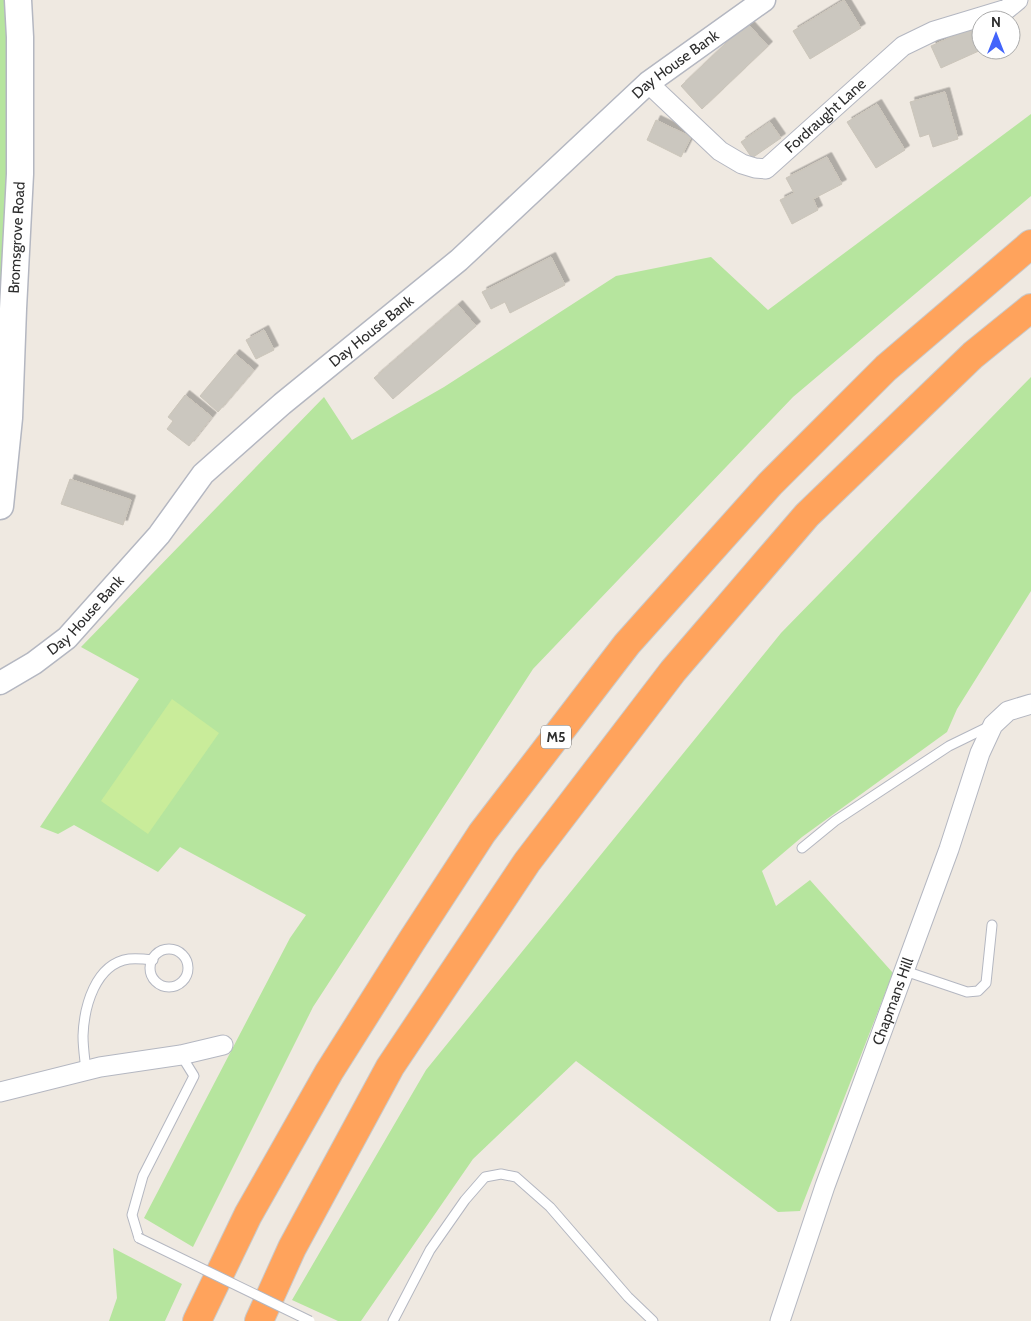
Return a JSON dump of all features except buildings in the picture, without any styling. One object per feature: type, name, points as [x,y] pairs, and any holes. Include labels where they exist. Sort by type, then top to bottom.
[{"type":"highway","name":"M5","points":[[197,1321],[253,1206],[329,1072],[411,942],[482,832],[627,644],[770,484],[886,368],[1031,244]]},
{"type":"highway","points":[[259,1321],[292,1248],[390,1067],[533,854],[673,671],[807,515],[973,355],[1031,308]]},
{"type":"main road","name":"Bromsgrove Road","points":[[0,506],[9,418],[20,174],[20,37],[18,0]]},
{"type":"street","name":"Day House Bank","points":[[0,683],[34,664],[67,638],[159,535],[203,474],[282,404],[459,260],[648,83],[764,0]]},
{"type":"street","name":"Fordraught Lane","points":[[648,83],[720,151],[742,164],[766,169],[903,46],[934,31],[1007,9],[1018,0]]},
{"type":"street","name":"Chapmans Hill","points":[[780,1321],[825,1186],[949,849],[980,753],[993,725],[1008,711],[1031,704]]},
{"type":"street","points":[[0,1092],[100,1067],[181,1055],[223,1045]]},
{"type":"lane","points":[[802,848],[834,822],[949,746],[993,725]]},
{"type":"lane","points":[[905,971],[967,992],[978,991],[986,983],[992,925]]},
{"type":"lane","points":[[173,950],[179,952],[187,961],[188,973],[181,984],[169,987],[163,986],[153,978],[151,966],[153,960],[161,951],[173,950]]},
{"type":"lane","points":[[86,1071],[83,1037],[87,1006],[95,984],[106,970],[117,962],[130,958],[153,960]]},
{"type":"lane","points":[[181,1055],[194,1076],[143,1176],[132,1215],[139,1238],[310,1321]]},
{"type":"lane","points":[[393,1321],[430,1250],[465,1200],[485,1177],[501,1174],[516,1177],[550,1207],[628,1297],[653,1321]]},
{"type":"green space","points":[[0,0],[6,0],[8,80],[7,160],[0,319]]},
{"type":"green space","points":[[1031,114],[1031,196],[793,397],[533,669],[313,1007],[193,1247],[144,1218],[290,938],[306,915],[180,847],[158,872],[74,825],[58,834],[40,827],[139,679],[81,647],[324,397],[352,440],[444,387],[616,276],[711,257],[768,310]]},
{"type":"green space","points":[[1031,377],[1031,591],[957,709],[947,732],[802,837],[762,871],[776,906],[810,880],[893,973],[800,1211],[778,1212],[576,1061],[473,1159],[361,1321],[338,1321],[292,1300],[426,1070],[781,633]]},
{"type":"green space","points":[[172,699],[219,733],[148,834],[101,801]]},
{"type":"green space","points":[[113,1248],[182,1284],[165,1321],[109,1321],[117,1298]]}]
